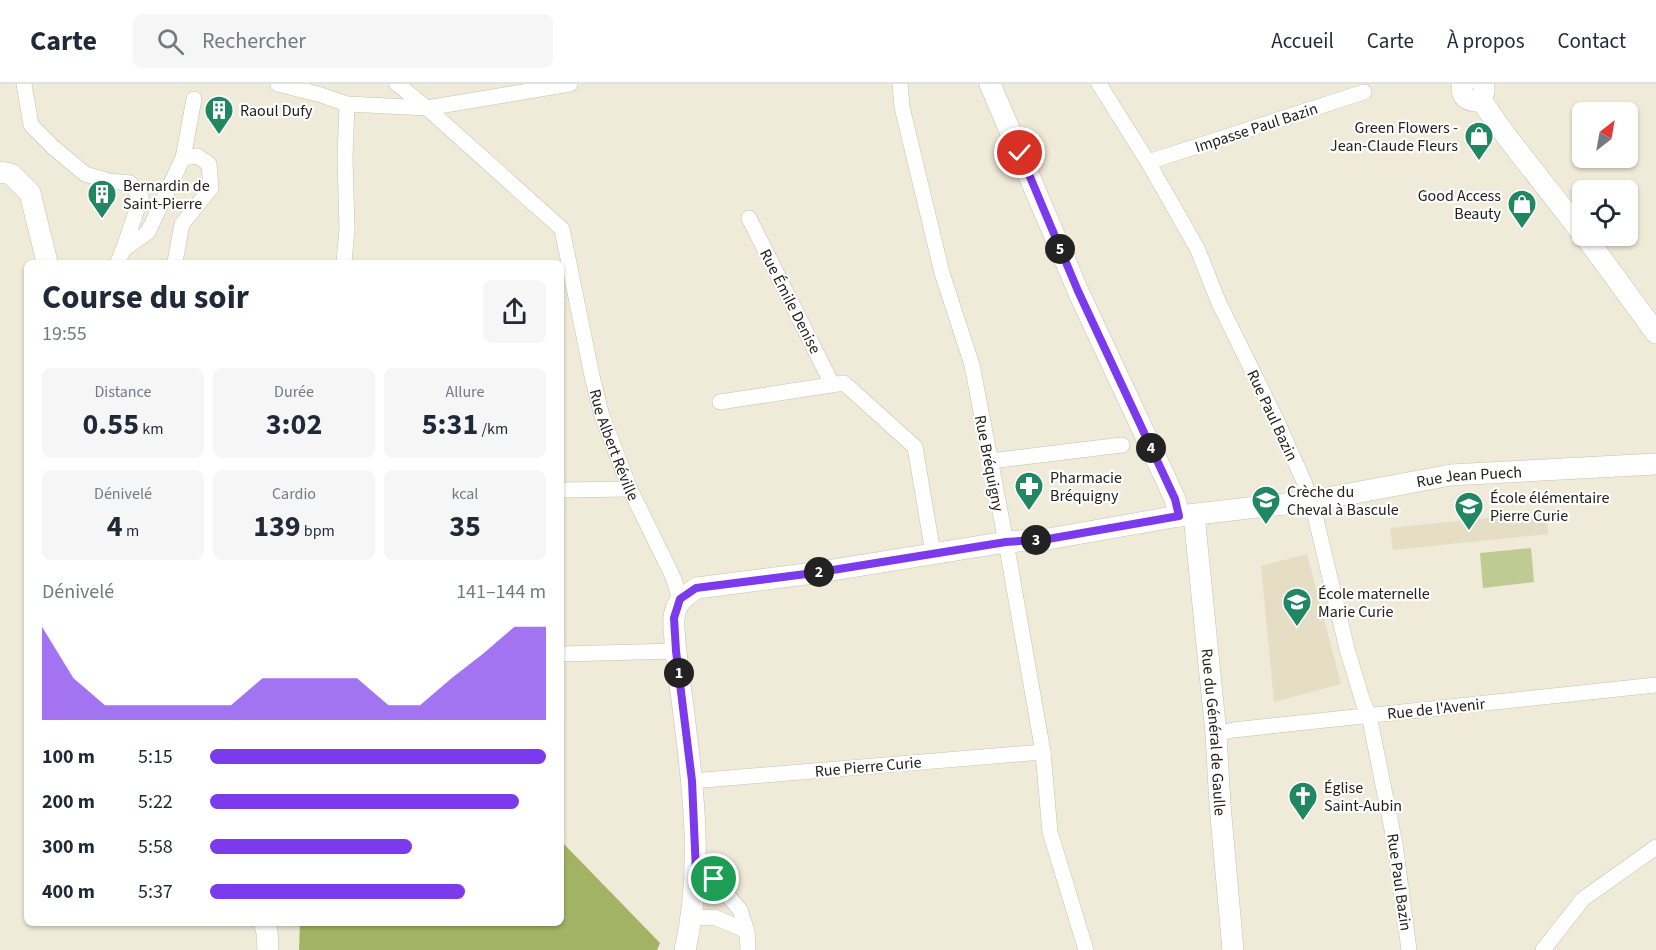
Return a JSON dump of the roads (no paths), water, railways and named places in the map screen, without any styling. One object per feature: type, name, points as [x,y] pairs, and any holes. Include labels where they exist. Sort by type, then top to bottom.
[{"type":"street","points":[[24,84],[31,125],[54,148],[85,174],[109,181],[130,183],[141,198],[121,256]]},
{"type":"street","points":[[278,84],[348,104],[427,108],[570,84]]},
{"type":"street","name":"Rue Albert Réville","points":[[398,84],[562,230],[591,376],[602,416],[630,489],[673,577],[680,599]]},
{"type":"street","name":"Rue Bréquigny","points":[[900,84],[902,107],[942,273],[972,365],[1043,752],[1050,832],[1086,950]]},
{"type":"street","name":"Rue du Général de Gaulle","points":[[990,84],[1078,291],[1175,499],[1186,516],[1216,734],[1233,950]]},
{"type":"street","name":"Rue Paul Bazin","points":[[1099,84],[1148,162],[1197,248],[1219,303],[1305,484],[1347,649],[1369,715],[1395,844],[1409,950]]},
{"type":"street","points":[[1463,84],[1462,94],[1470,101],[1475,101],[1481,91],[1507,137],[1572,220]]},
{"type":"street","name":"Impasse Paul Bazin","points":[[1148,162],[1364,92]]},
{"type":"street","points":[[121,256],[148,232],[183,158],[194,99]]},
{"type":"street","points":[[344,260],[347,229],[345,157],[348,104]]},
{"type":"street","points":[[175,260],[182,224],[211,188],[209,164],[197,156],[183,158]]},
{"type":"street","points":[[0,172],[11,174],[30,193],[47,260]]},
{"type":"street","name":"Rue Émile Denise","points":[[749,218],[832,384]]},
{"type":"street","points":[[1592,246],[1656,333]]},
{"type":"street","points":[[720,402],[844,383],[915,447],[933,553]]},
{"type":"street","points":[[990,461],[1122,445]]},
{"type":"street","name":"Rue Jean Puech","points":[[680,599],[696,588],[814,573],[1006,542],[1048,539],[1186,516],[1311,501],[1451,475],[1656,464]]},
{"type":"street","points":[[564,490],[630,489]]},
{"type":"street","points":[[680,599],[674,618],[692,781],[696,872],[692,918],[685,950]]},
{"type":"street","points":[[564,654],[676,651]]},
{"type":"street","name":"Rue de l'Avenir","points":[[1216,734],[1233,730],[1656,685]]},
{"type":"street","name":"Rue Pierre Curie","points":[[692,781],[1043,752]]},
{"type":"street","points":[[1543,950],[1583,899],[1656,847]]},
{"type":"street","points":[[696,872],[714,879],[740,910],[747,931],[748,950]]},
{"type":"street","points":[[692,918],[714,917],[747,931]]},
{"type":"street","points":[[265,926],[268,950]]},
{"type":"place","name":"Raoul Dufy","points":[[219,136]]},
{"type":"place","name":"Green Flowers - Jean-Claude Fleurs","points":[[1479,162]]},
{"type":"place","name":"Bernardin de Saint-Pierre","points":[[102,220]]},
{"type":"place","name":"Good Access Beauty","points":[[1522,230]]},
{"type":"place","name":"Pharmacie Bréquigny","points":[[1029,512]]},
{"type":"place","name":"Crèche du Cheval à Bascule","points":[[1266,526]]},
{"type":"place","name":"École élémentaire Pierre Curie","points":[[1469,532]]},
{"type":"place","name":"École maternelle Marie Curie","points":[[1297,628]]},
{"type":"place","name":"Église Saint-Aubin","points":[[1303,822]]}]
